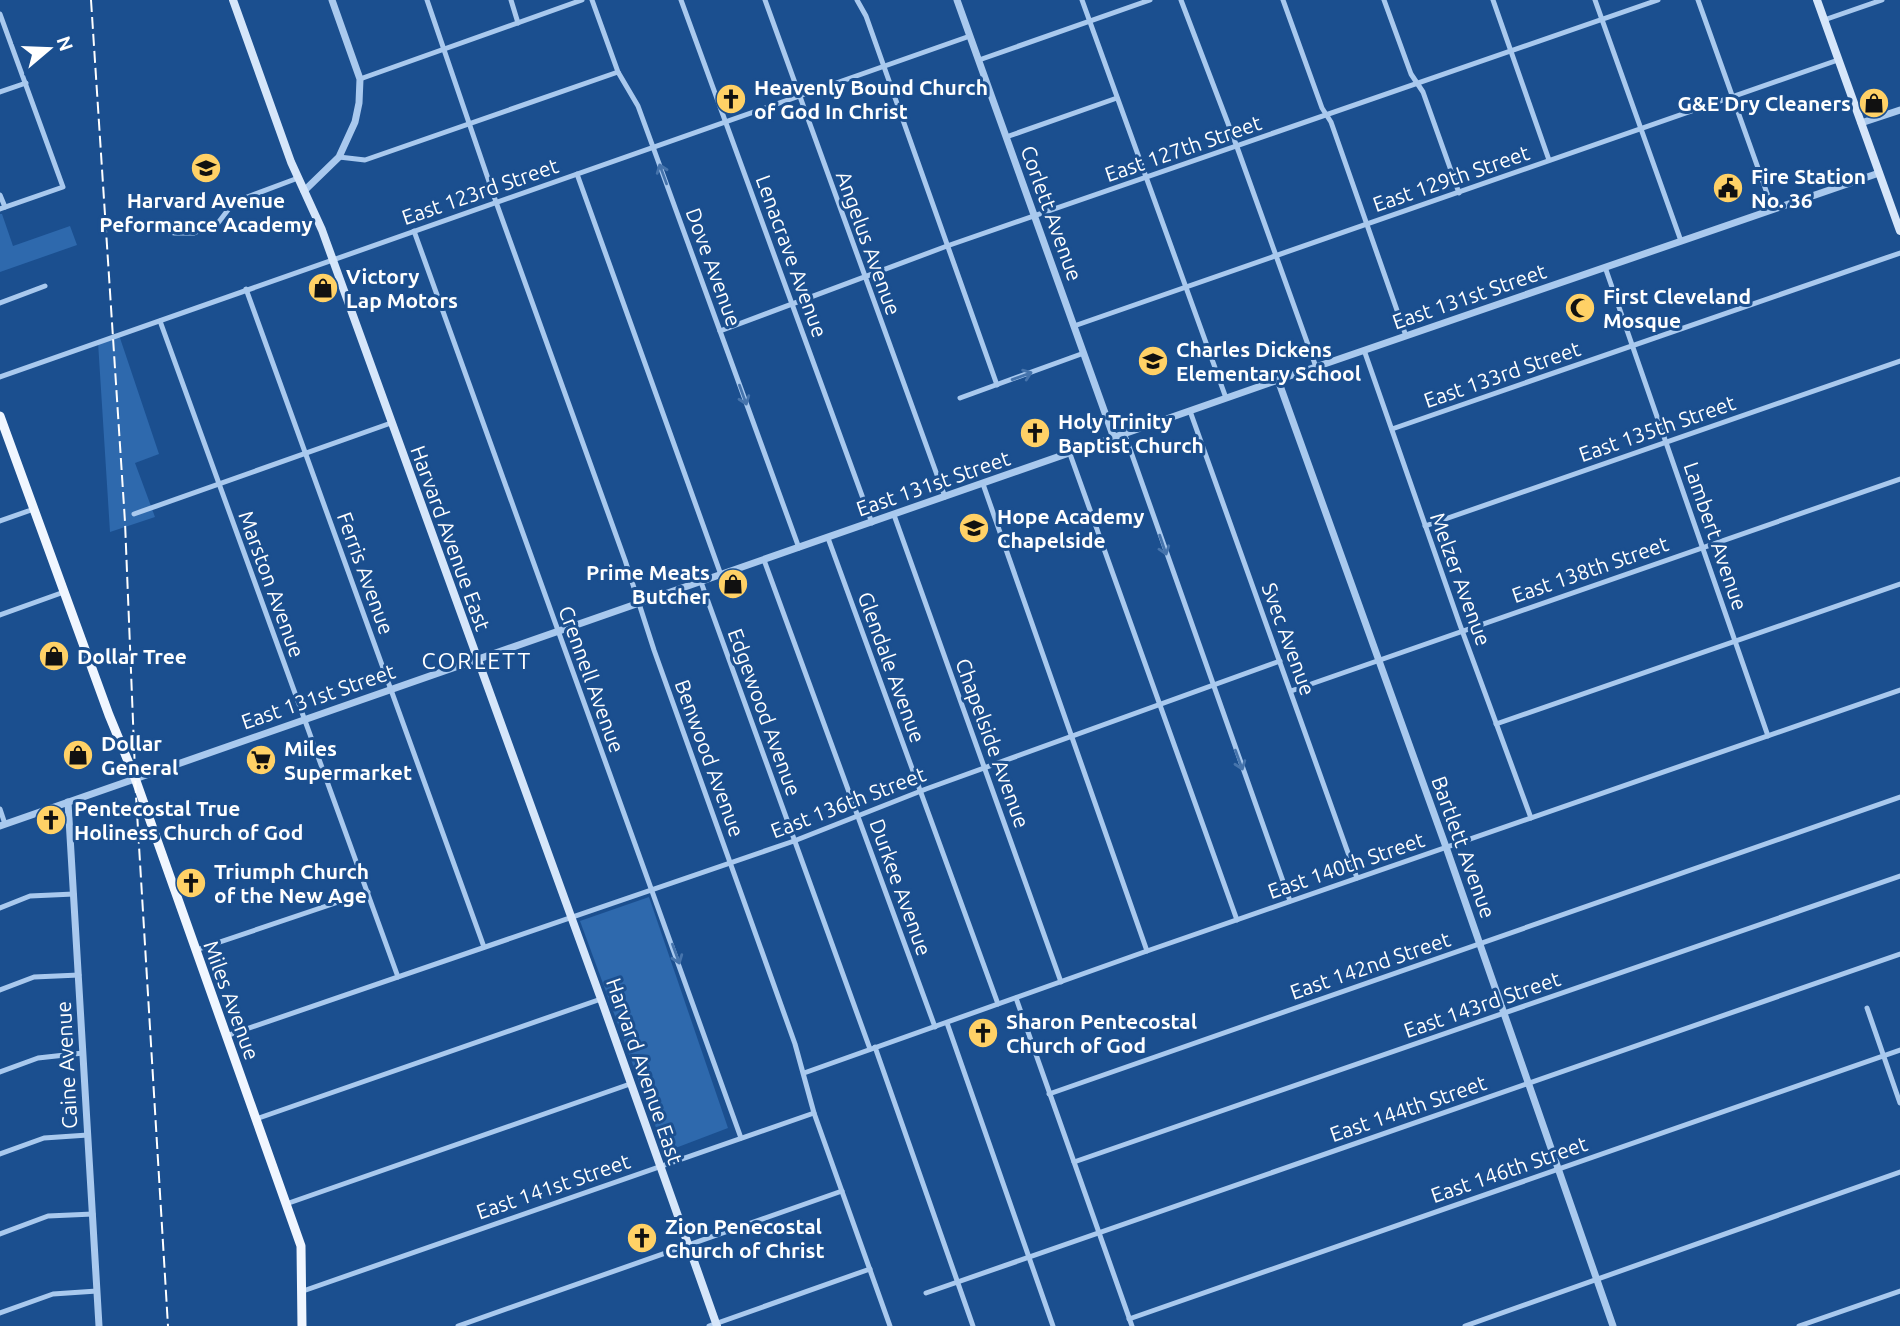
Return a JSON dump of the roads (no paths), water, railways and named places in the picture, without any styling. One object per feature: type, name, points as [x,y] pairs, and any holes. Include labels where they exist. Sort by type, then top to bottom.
[{"type":"main road","name":"Harvard Avenue East","points":[[233,0],[298,178],[322,230],[601,999],[714,1325]]},
{"type":"main road","points":[[1817,0],[1900,231]]},
{"type":"main road","name":"Miles Avenue","points":[[1,423],[135,778],[301,1246],[302,1326]]},
{"type":"street","points":[[304,191],[339,157],[355,122],[359,103],[360,79],[332,0]]},
{"type":"street","name":"Benwood Avenue","points":[[427,0],[496,202],[731,862],[804,1073],[814,1113],[890,1326]]},
{"type":"street","points":[[511,0],[519,23]]},
{"type":"street","points":[[360,79],[582,0]]},
{"type":"street","name":"Dove Avenue","points":[[592,0],[618,72],[638,106],[799,548]]},
{"type":"street","name":"Lenacrave Avenue","points":[[681,0],[872,523]]},
{"type":"street","name":"Angelus Avenue","points":[[765,0],[945,497]]},
{"type":"street","points":[[857,0],[866,16],[996,385]]},
{"type":"street","name":"Corlett Avenue","points":[[957,0],[1114,438]]},
{"type":"street","points":[[1082,0],[1226,398]]},
{"type":"street","points":[[979,60],[1150,0]]},
{"type":"street","points":[[1181,0],[1316,367]]},
{"type":"street","points":[[1283,0],[1331,122],[1406,336]]},
{"type":"street","points":[[1384,0],[1416,83],[1423,92],[1459,193]]},
{"type":"street","points":[[1493,0],[1549,160]]},
{"type":"street","points":[[1595,0],[1681,241]]},
{"type":"street","name":"East 127th Street","points":[[720,331],[947,247],[1657,0]]},
{"type":"street","points":[[1698,0],[1773,210]]},
{"type":"street","points":[[1824,20],[1882,0]]},
{"type":"street","points":[[0,14],[64,187],[2,208],[0,195]]},
{"type":"street","name":"East 123rd Street","points":[[0,377],[970,36]]},
{"type":"street","name":"East 129th Street","points":[[1074,326],[1839,60]]},
{"type":"street","points":[[339,157],[365,160],[618,72]]},
{"type":"street","points":[[0,92],[26,83]]},
{"type":"street","points":[[1006,137],[1117,98]]},
{"type":"street","points":[[1861,123],[1900,110]]},
{"type":"street","name":"East 131st Street","points":[[3,825],[1879,173]]},
{"type":"street","points":[[577,174],[721,575]]},
{"type":"street","points":[[174,233],[194,233],[218,223],[234,202],[298,178]]},
{"type":"street","name":"Crennell Avenue","points":[[414,230],[741,1138]]},
{"type":"street","name":"East 133rd Street","points":[[1392,429],[1900,253]]},
{"type":"street","name":"Lambert Avenue","points":[[1605,267],[1768,736]]},
{"type":"street","points":[[0,303],[45,286]]},
{"type":"street","name":"Ferris Avenue","points":[[246,289],[484,947]]},
{"type":"street","name":"Marston Avenue","points":[[160,321],[398,977]]},
{"type":"street","name":"Melzer Avenue","points":[[1364,350],[1462,631],[1531,818]]},
{"type":"street","points":[[960,398],[1084,353]]},
{"type":"street","name":"East 135th Street","points":[[1425,526],[1900,361]]},
{"type":"street","name":"Bartlett Avenue","points":[[1278,380],[1614,1326]]},
{"type":"street","name":"Svec Avenue","points":[[1190,411],[1357,878]]},
{"type":"street","points":[[134,514],[391,422]]},
{"type":"street","points":[[1125,435],[1290,901]]},
{"type":"street","points":[[1070,454],[1237,920]]},
{"type":"street","name":"East 138th Street","points":[[1291,691],[1900,479]]},
{"type":"street","points":[[983,484],[1147,951]]},
{"type":"street","points":[[0,521],[34,509]]},
{"type":"street","name":"Chapelside Avenue","points":[[894,515],[1061,982]]},
{"type":"street","name":"Glendale Avenue","points":[[828,538],[998,1004]]},
{"type":"street","name":"Durkee Avenue","points":[[764,560],[935,1027]]},
{"type":"street","name":"Edgewood Avenue","points":[[701,582],[973,1326]]},
{"type":"street","points":[[1496,724],[1900,584]]},
{"type":"street","points":[[0,615],[64,592]]},
{"type":"street","name":"East 136th Street","points":[[226,1036],[794,841],[921,791],[1280,662]]},
{"type":"street","name":"East 140th Street","points":[[804,1073],[1900,690]]},
{"type":"street","name":"East 142nd Street","points":[[1049,1094],[1900,797]]},
{"type":"street","name":"Caine Avenue","points":[[68,802],[100,1326]]},
{"type":"street","points":[[0,809],[3,825]]},
{"type":"street","name":"East 143rd Street","points":[[1074,1162],[1900,876]]},
{"type":"street","points":[[195,951],[368,892]]},
{"type":"street","points":[[0,908],[30,896],[74,894]]},
{"type":"street","name":"East 144th Street","points":[[926,1293],[1900,954]]},
{"type":"street","points":[[0,990],[34,977],[79,975]]},
{"type":"street","points":[[1016,998],[1132,1326]]},
{"type":"street","points":[[256,1119],[601,999]]},
{"type":"street","points":[[1867,1008],[1900,1103]]},
{"type":"street","points":[[947,1023],[1053,1326]]},
{"type":"street","name":"East 146th Street","points":[[1129,1319],[1900,1050]]},
{"type":"street","points":[[0,1072],[38,1058],[83,1053]]},
{"type":"street","points":[[286,1205],[630,1084]]},
{"type":"street","name":"East 141st Street","points":[[303,1291],[814,1113]]},
{"type":"street","points":[[0,1154],[44,1138],[88,1135]]},
{"type":"street","points":[[1465,1326],[1900,1172]]},
{"type":"street","points":[[458,1326],[842,1191]]},
{"type":"street","points":[[0,1234],[48,1216],[93,1213]]},
{"type":"street","points":[[714,1325],[870,1269]]},
{"type":"street","points":[[0,1314],[53,1294],[97,1291]]},
{"type":"street","points":[[1799,1326],[1900,1291]]},
{"type":"railway","points":[[91,0],[125,522],[136,796],[168,1326]]},
{"type":"place","name":"Heavenly Bound Church of God In Christ","points":[[731,99]]},
{"type":"place","name":"G&E Dry Cleaners","points":[[1874,103]]},
{"type":"place","name":"Harvard Avenue Peformance Academy","points":[[206,168]]},
{"type":"place","name":"Fire Station No. 36","points":[[1728,188]]},
{"type":"place","name":"Victory Lap Motors","points":[[323,288]]},
{"type":"place","name":"First Cleveland Mosque","points":[[1580,308]]},
{"type":"place","name":"Charles Dickens Elementary School","points":[[1153,361]]},
{"type":"place","name":"Holy Trinity Baptist Church","points":[[1035,433]]},
{"type":"place","name":"Hope Academy Chapelside","points":[[974,528]]},
{"type":"place","name":"Prime Meats Butcher","points":[[733,584]]},
{"type":"place","name":"Dollar Tree","points":[[54,656]]},
{"type":"place","name":"Dollar General","points":[[78,755]]},
{"type":"place","name":"Miles Supermarket","points":[[261,760]]},
{"type":"place","name":"Pentecostal True Holiness Church of God","points":[[51,820]]},
{"type":"place","name":"Triumph Church of the New Age","points":[[191,883]]},
{"type":"place","name":"Sharon Pentecostal Church of God","points":[[983,1033]]},
{"type":"place","name":"Zion Penecostal Church of Christ","points":[[642,1238]]},
{"type":"district","name":"CORLETT","points":[[477,660]]}]
